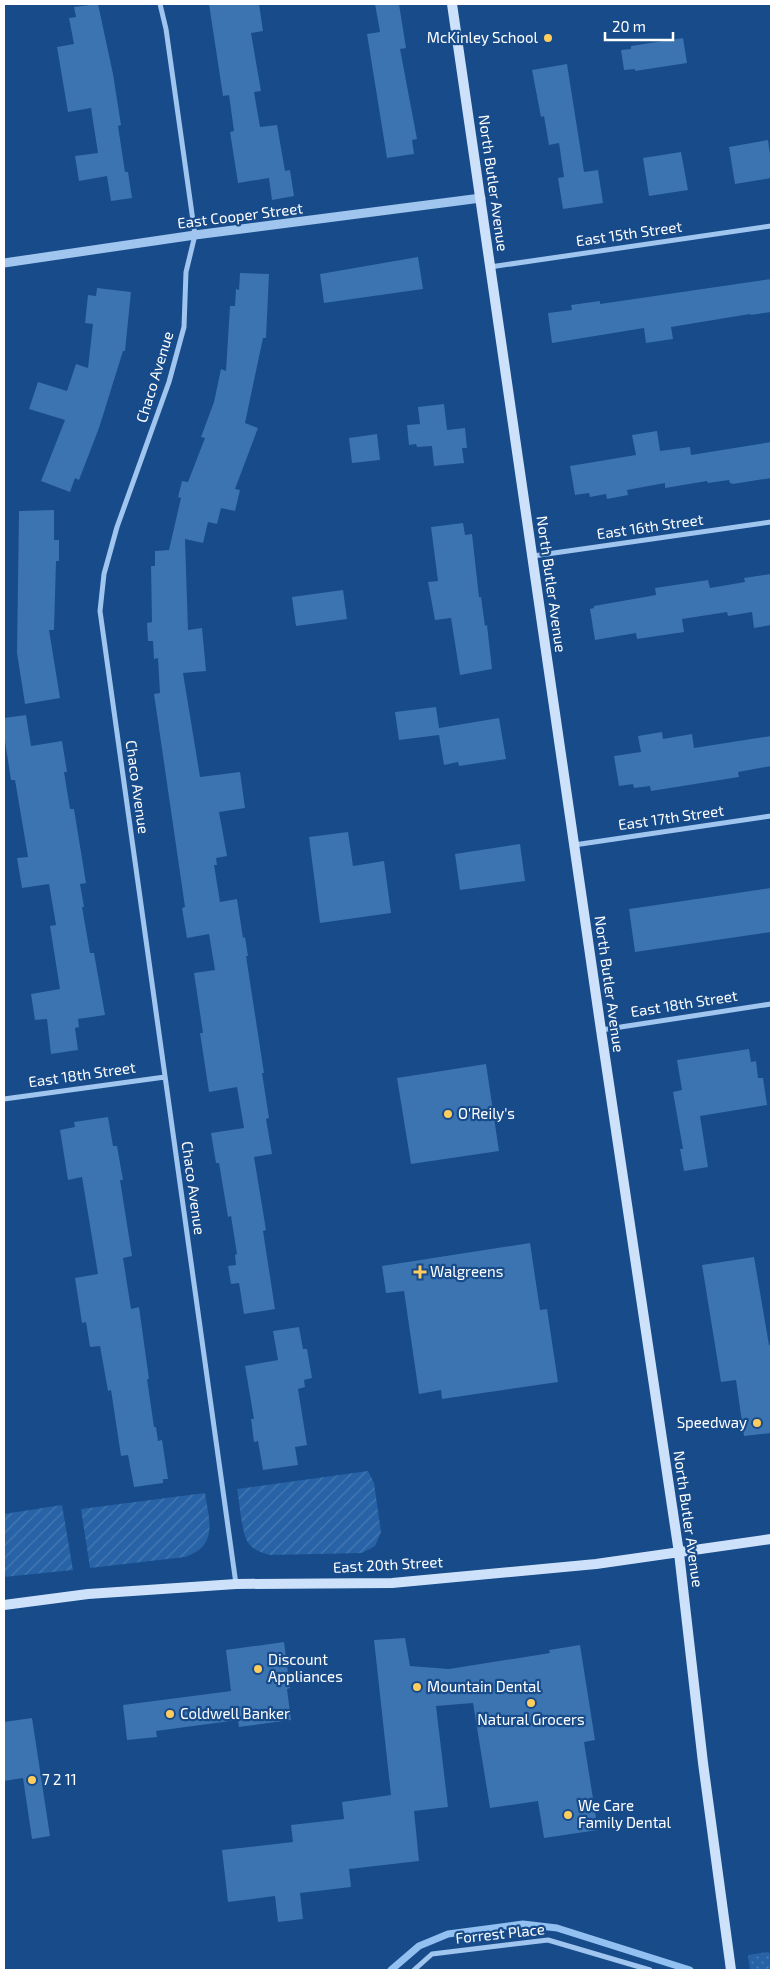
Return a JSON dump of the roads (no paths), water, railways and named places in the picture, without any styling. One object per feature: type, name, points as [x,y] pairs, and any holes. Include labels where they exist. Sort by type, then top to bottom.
[{"type":"main road","name":"North Butler Avenue","points":[[452,4],[679,1553],[703,1763],[732,1970]]},
{"type":"main road","name":"East 20th Street","points":[[4,1605],[88,1594],[236,1584],[392,1583],[596,1564],[771,1539]]},
{"type":"street","name":"Chaco Avenue","points":[[160,4],[166,29],[195,235],[186,272],[184,327],[169,382],[117,528],[104,574],[100,611],[236,1584]]},
{"type":"street","name":"East Cooper Street","points":[[4,263],[195,235],[481,198]]},
{"type":"street","name":"East 15th Street","points":[[490,267],[771,226]]},
{"type":"street","name":"East 16th Street","points":[[532,556],[771,522]]},
{"type":"street","name":"East 17th Street","points":[[574,845],[771,816]]},
{"type":"street","name":"East 18th Street","points":[[601,1030],[771,1004]]},
{"type":"street","name":"East 18th Street","points":[[4,1099],[165,1077]]},
{"type":"street","name":"Forrest Place","points":[[414,1970],[432,1954],[548,1940],[650,1970]]},
{"type":"waterway","points":[[391,1970],[419,1946],[448,1934],[523,1924],[557,1928],[690,1970]]},
{"type":"place","name":"McKinley School","points":[[548,38]]},
{"type":"place","name":"O'Reily's","points":[[448,1114]]},
{"type":"place","name":"Walgreens","points":[[420,1272]]},
{"type":"place","name":"Speedway","points":[[757,1423]]},
{"type":"place","name":"Discount Appliances","points":[[258,1669]]},
{"type":"place","name":"Mountain Dental","points":[[417,1687]]},
{"type":"place","name":"Natural Grocers","points":[[531,1703]]},
{"type":"place","name":"Coldwell Banker","points":[[170,1714]]},
{"type":"place","name":"7 2 11","points":[[32,1780]]},
{"type":"place","name":"We Care Family Dental","points":[[568,1815]]}]
